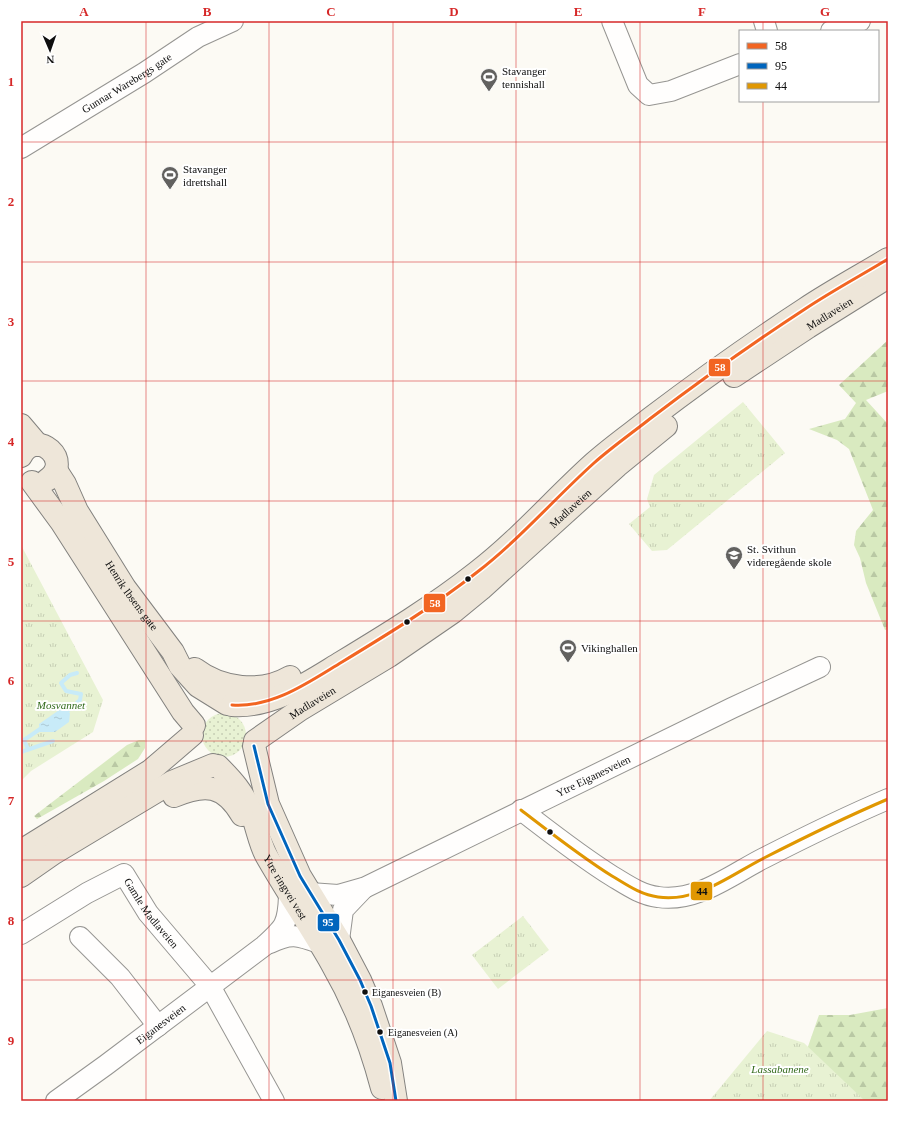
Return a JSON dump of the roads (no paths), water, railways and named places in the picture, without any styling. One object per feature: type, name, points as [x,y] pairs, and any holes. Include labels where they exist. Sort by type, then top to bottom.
[{"type":"main road","name":"Madlaveien","points":[[229,705],[257,704],[281,696],[319,676],[373,644],[476,573],[503,550],[595,462],[730,360],[807,308],[888,259]]},
{"type":"main road","name":"Madlaveien","points":[[254,743],[302,708],[389,656],[453,612],[481,589],[617,466],[682,414],[752,363],[888,278]]},
{"type":"main road","points":[[21,425],[30,450]]},
{"type":"main road","name":"Henrik Ibsens gate","points":[[30,450],[49,448],[53,453],[56,458],[56,470],[77,511],[125,588],[173,652],[180,666],[193,681],[229,705]]},
{"type":"main road","points":[[26,477],[44,482],[49,479],[56,470]]},
{"type":"main road","name":"Henrik Ibsens gate","points":[[26,477],[54,510],[193,730]]},
{"type":"main road","points":[[173,652],[202,674],[218,682],[232,686],[261,686],[284,680],[295,674],[319,676]]},
{"type":"main road","points":[[21,851],[150,771],[193,730],[199,716],[207,709],[216,705],[229,705],[241,709],[249,716],[254,725],[254,743],[244,760],[235,765],[216,766],[172,782],[54,853],[21,876]]},
{"type":"main road","points":[[193,730],[194,745],[198,754],[205,761],[216,766]]},
{"type":"main road","name":"Ytre ringvei vest","points":[[254,743],[268,804],[300,876],[310,893],[329,942],[343,985],[366,1038],[385,1101]]},
{"type":"main road","name":"Ytre ringvei vest","points":[[216,766],[239,788],[246,800],[263,848],[289,896],[360,980],[382,1033],[390,1063],[396,1101]]},
{"type":"main road","points":[[145,798],[163,801],[194,788],[203,787],[217,789],[235,803],[263,848]]},
{"type":"street","name":"Gunnar Warebergs gate","points":[[21,148],[144,73],[198,37],[233,21]]},
{"type":"street","points":[[612,21],[638,85],[649,95],[671,91],[739,64]]},
{"type":"street","points":[[834,30],[860,21]]},
{"type":"street","name":"Ytre Eiganesveien","points":[[310,893],[338,895],[366,887],[521,810],[820,667]]},
{"type":"street","points":[[521,810],[582,856],[634,890],[658,897],[668,898],[686,896],[710,887],[763,858],[888,800]]},
{"type":"street","name":"Gamle Madlaveien","points":[[21,934],[87,893],[124,874],[148,913],[210,986]]},
{"type":"street","name":"Ytre Eiganesveien","points":[[329,942],[343,910],[366,887]]},
{"type":"street","name":"Eiganesveien","points":[[56,1101],[264,946],[282,930],[288,915],[289,896]]},
{"type":"street","name":"Eiganesveien","points":[[264,946],[285,936],[303,937],[329,942]]},
{"type":"street","points":[[80,938],[120,977],[158,1026]]},
{"type":"street","points":[[210,986],[274,1101]]},
{"type":"water","points":[[62,708],[70,713],[69,722],[55,732],[40,732],[39,724]]},
{"type":"waterway","points":[[64,714],[80,700],[81,694],[66,691],[61,683],[70,675],[77,673]]},
{"type":"waterway","points":[[28,749],[24,740],[43,727]]},
{"type":"waterway","points":[[21,752],[53,741]]},
{"type":"place","name":"Stavanger tennishall","points":[[489,92]]},
{"type":"place","name":"Stavanger idrettshall","points":[[170,190]]},
{"type":"place","name":"St. Svithun videregående skole","points":[[734,570]]},
{"type":"place","name":"Vikinghallen","points":[[568,663]]},
{"type":"place","name":"Eiganesveien (B)","points":[[365,992]]},
{"type":"place","name":"Eiganesveien (A)","points":[[380,1032]]},
{"type":"park label","name":"Mosvannet","points":[[61,705]]},
{"type":"park label","name":"Lassabanene","points":[[780,1069]]}]
